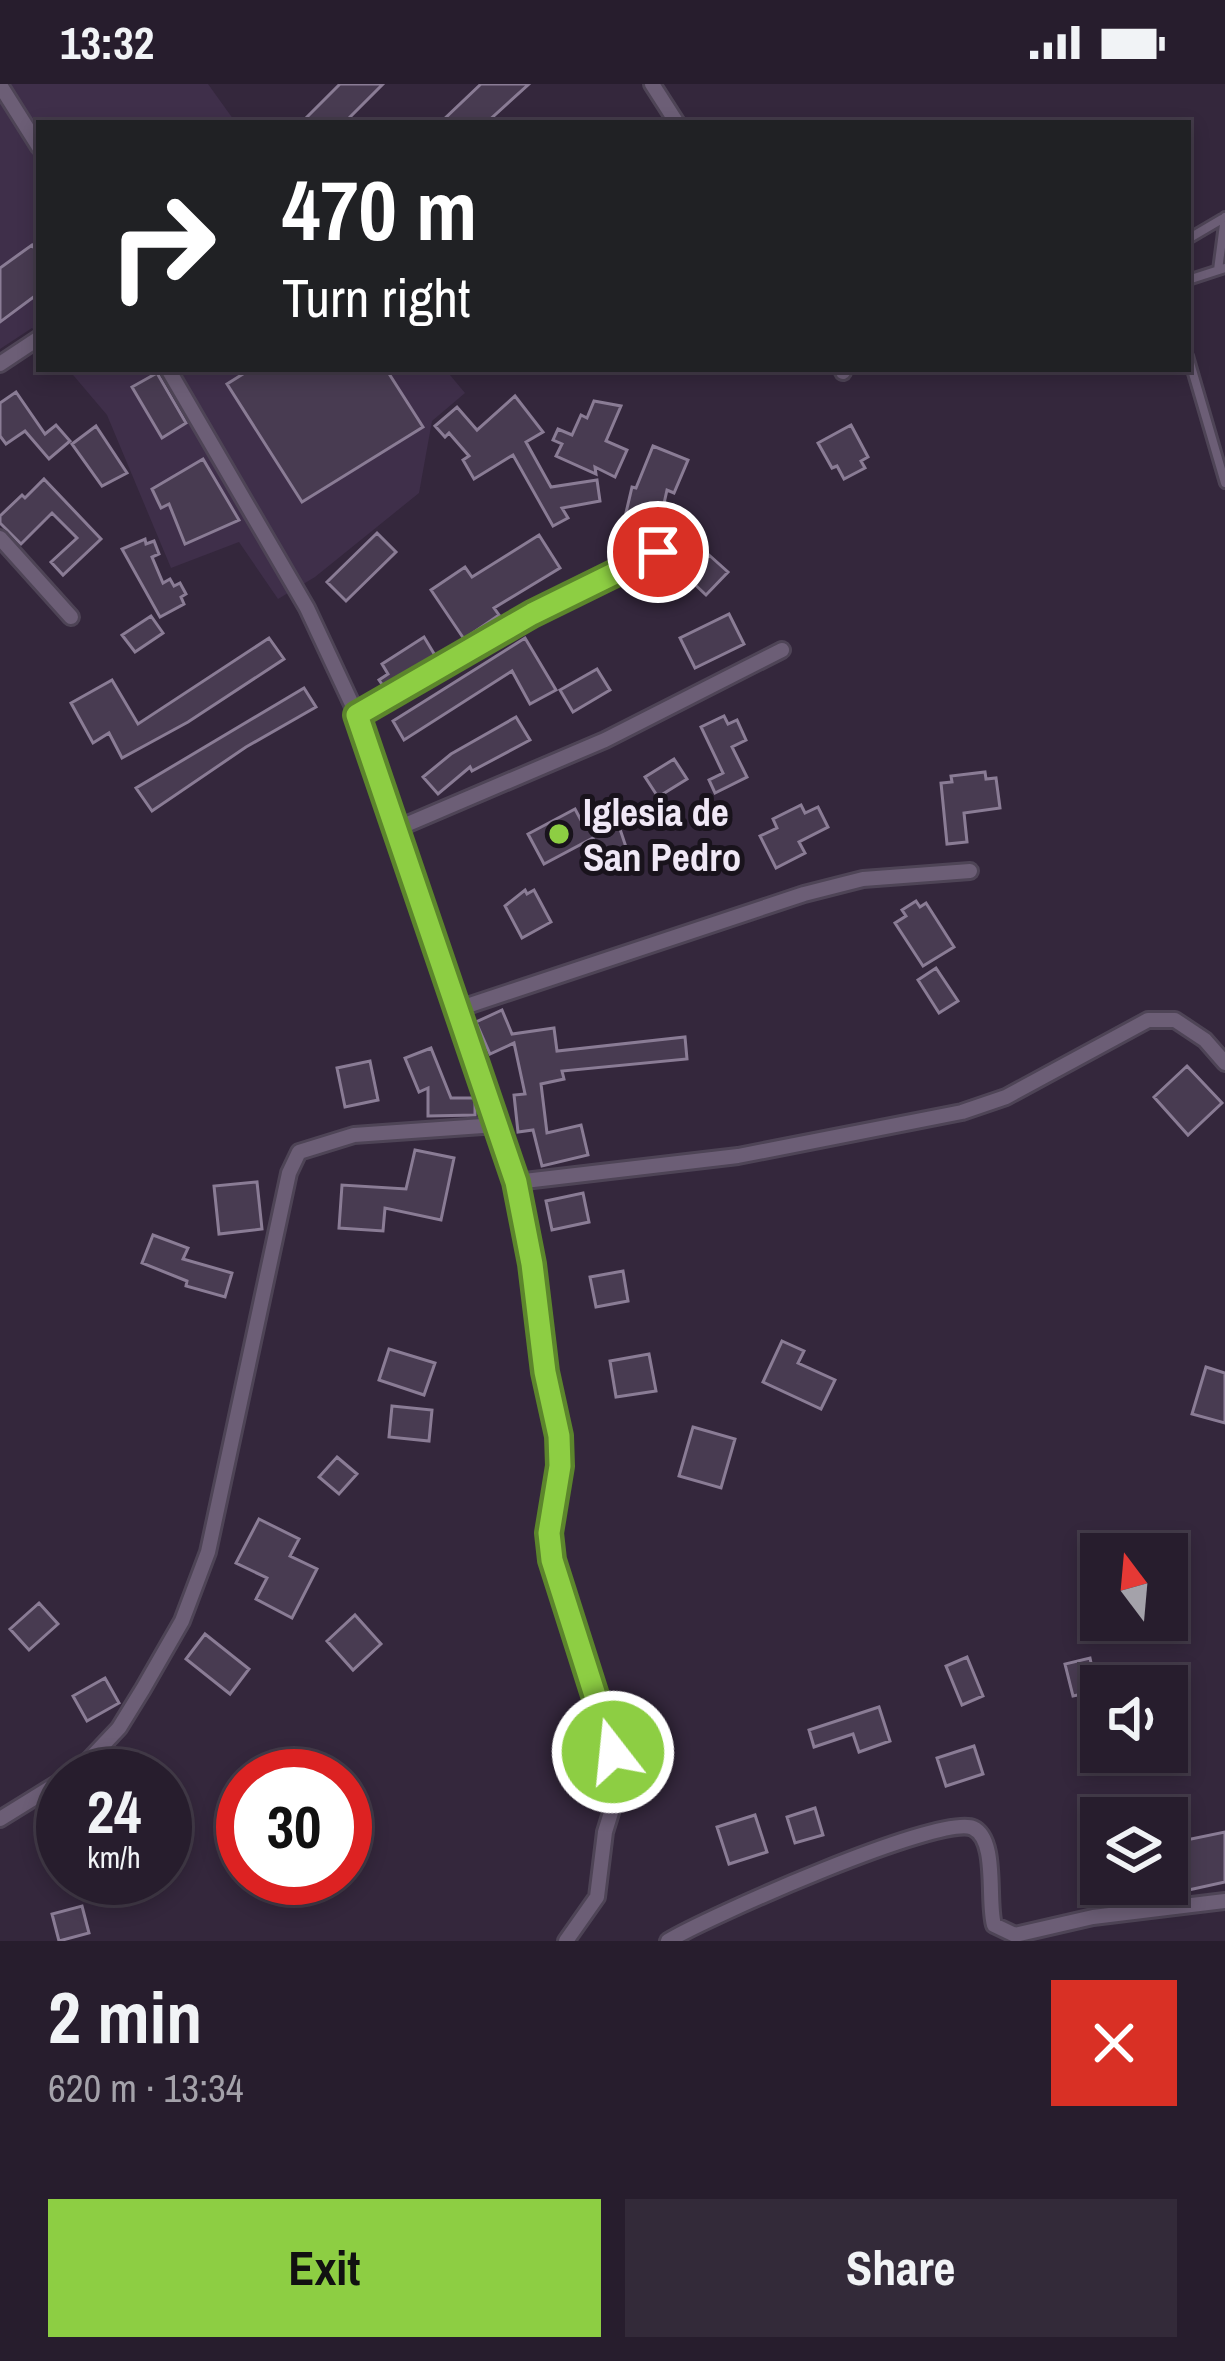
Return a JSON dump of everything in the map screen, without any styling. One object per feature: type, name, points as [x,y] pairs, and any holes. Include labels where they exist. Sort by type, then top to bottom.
[{"type":"street","points":[[652,84],[675,120]]},
{"type":"street","points":[[0,85],[36,142]]},
{"type":"street","points":[[0,364],[36,340]]},
{"type":"street","points":[[170,372],[308,608],[357,715],[516,1182],[559,1436],[560,1466],[549,1533],[552,1560],[613,1752],[617,1793],[605,1832],[597,1897],[566,1941]]},
{"type":"street","points":[[357,715],[532,614],[686,535]]},
{"type":"street","points":[[0,538],[71,617]]},
{"type":"street","points":[[397,829],[605,740],[782,650]]},
{"type":"street","points":[[455,1010],[804,894],[863,880],[970,871]]},
{"type":"street","points":[[516,1182],[738,1156],[962,1112],[1006,1096],[1148,1020],[1175,1020],[1205,1040],[1225,1063]]},
{"type":"street","points":[[99,1749],[119,1728],[182,1622],[202,1569],[289,1173],[299,1152],[354,1135],[496,1125]]},
{"type":"street","points":[[0,1820],[36,1797]]},
{"type":"street","points":[[668,1941],[701,1921],[890,1845],[956,1826],[973,1827],[985,1839],[994,1925],[1016,1935],[1093,1918],[1225,1901]]},
{"type":"lane","points":[[1191,237],[1224,218]]},
{"type":"lane","points":[[1191,279],[1221,269],[1224,218]]},
{"type":"lane","points":[[1191,366],[1225,483]]},
{"type":"shaded area","points":[[0,84],[208,84],[234,120],[36,120],[36,332],[32,328],[0,349]]},
{"type":"shaded area","points":[[71,372],[448,372],[465,393],[432,421],[419,493],[315,577],[278,599],[239,542],[171,568],[107,415]]},
{"type":"building","points":[[340,84],[383,84],[347,120],[304,120]]},
{"type":"building","points":[[481,84],[529,84],[489,120],[443,120]]},
{"type":"building","points":[[32,245],[36,250],[36,295],[0,322],[0,268]]},
{"type":"building","points":[[246,372],[388,372],[423,427],[302,502],[227,384]]},
{"type":"building","points":[[157,373],[186,423],[162,438],[132,387]]},
{"type":"building","points":[[16,392],[45,434],[56,425],[70,441],[49,459],[25,431],[6,444],[0,436],[0,403]]},
{"type":"building","points":[[515,396],[543,432],[526,442],[551,487],[597,480],[600,501],[562,508],[568,518],[553,526],[513,455],[474,479],[463,460],[469,456],[449,433],[445,437],[435,426],[457,407],[477,430]]},
{"type":"building","points":[[594,401],[621,406],[606,441],[627,450],[615,477],[556,456],[562,444],[553,440],[558,429],[572,435]]},
{"type":"building","points":[[851,425],[868,457],[861,461],[865,468],[844,479],[818,443]]},
{"type":"building","points":[[96,426],[127,473],[102,486],[72,444]]},
{"type":"building","points":[[653,446],[688,460],[674,493],[667,490],[659,526],[625,517],[632,487],[636,488]]},
{"type":"building","points":[[203,459],[239,520],[185,544],[169,504],[161,508],[152,489]]},
{"type":"building","points":[[44,479],[101,539],[63,575],[51,562],[77,538],[52,513],[21,544],[0,523],[0,516]]},
{"type":"building","points":[[377,533],[396,552],[346,601],[327,582]]},
{"type":"building","points":[[539,535],[560,568],[494,608],[499,615],[464,639],[431,590],[465,567],[472,577]]},
{"type":"building","points":[[145,539],[146,544],[154,541],[159,554],[152,557],[163,583],[170,579],[174,586],[180,583],[186,594],[181,597],[184,604],[160,617],[122,549]]},
{"type":"building","points":[[709,555],[728,572],[706,595],[688,578]]},
{"type":"building","points":[[729,614],[744,644],[695,668],[680,638]]},
{"type":"building","points":[[151,616],[163,633],[135,652],[122,635]]},
{"type":"building","points":[[424,637],[436,657],[384,687],[379,680],[388,674],[382,664]]},
{"type":"building","points":[[269,638],[284,659],[188,722],[122,758],[109,733],[93,743],[71,703],[112,680],[138,724]]},
{"type":"building","points":[[525,638],[556,690],[530,704],[512,671],[404,740],[393,721]]},
{"type":"building","points":[[597,669],[610,690],[573,712],[560,690]]},
{"type":"building","points":[[304,688],[316,707],[246,747],[152,811],[136,788]]},
{"type":"building","points":[[724,716],[728,724],[737,720],[746,740],[732,747],[747,777],[715,793],[709,780],[723,773],[701,727]]},
{"type":"building","points":[[516,717],[530,740],[472,771],[470,767],[438,794],[423,777],[451,754]]},
{"type":"building","points":[[674,759],[687,779],[658,797],[645,777]]},
{"type":"building","points":[[985,772],[986,779],[996,778],[1000,808],[964,813],[967,842],[947,844],[941,783],[952,782],[951,776]]},
{"type":"building","points":[[801,805],[805,813],[818,807],[828,827],[799,842],[805,853],[776,868],[760,836],[777,828],[773,819]]},
{"type":"building","points":[[575,809],[583,824],[615,814],[627,850],[599,859],[593,838],[544,864],[528,834]]},
{"type":"building","points":[[525,890],[527,894],[534,890],[551,922],[522,938],[505,906]]},
{"type":"building","points":[[916,901],[920,907],[926,903],[954,947],[923,966],[895,923],[906,916],[902,910]]},
{"type":"building","points":[[936,968],[958,1001],[939,1013],[918,980]]},
{"type":"building","points":[[502,1010],[512,1034],[554,1028],[557,1051],[685,1037],[687,1059],[562,1071],[564,1079],[541,1084],[547,1133],[581,1125],[588,1155],[542,1166],[533,1130],[518,1132],[514,1095],[525,1094],[514,1043],[490,1054],[476,1022]]},
{"type":"building","points":[[431,1048],[451,1098],[475,1098],[475,1115],[428,1116],[428,1088],[419,1092],[405,1058]]},
{"type":"building","points":[[370,1061],[378,1100],[345,1107],[337,1068]]},
{"type":"building","points":[[1187,1066],[1222,1103],[1188,1135],[1154,1097]]},
{"type":"building","points":[[415,1150],[454,1158],[441,1220],[385,1208],[383,1231],[339,1228],[342,1185],[406,1189]]},
{"type":"building","points":[[257,1182],[262,1229],[219,1234],[214,1186]]},
{"type":"building","points":[[583,1193],[589,1222],[552,1230],[546,1201]]},
{"type":"building","points":[[153,1235],[188,1248],[183,1259],[232,1273],[225,1297],[186,1286],[187,1281],[142,1263]]},
{"type":"building","points":[[623,1271],[628,1301],[596,1307],[590,1277]]},
{"type":"building","points":[[782,1341],[804,1351],[798,1363],[835,1380],[821,1409],[763,1382]]},
{"type":"building","points":[[389,1349],[435,1363],[424,1395],[379,1380]]},
{"type":"building","points":[[649,1354],[656,1391],[616,1397],[610,1361]]},
{"type":"building","points":[[1206,1367],[1225,1373],[1225,1423],[1192,1414]]},
{"type":"building","points":[[392,1406],[432,1410],[429,1441],[389,1437]]},
{"type":"building","points":[[693,1427],[735,1439],[721,1488],[679,1476]]},
{"type":"building","points":[[337,1457],[357,1474],[339,1494],[319,1477]]},
{"type":"building","points":[[259,1519],[299,1539],[290,1556],[317,1569],[292,1618],[256,1599],[267,1578],[236,1563]]},
{"type":"building","points":[[39,1603],[58,1624],[29,1650],[10,1629]]},
{"type":"building","points":[[355,1615],[381,1644],[353,1670],[327,1641]]},
{"type":"building","points":[[205,1634],[249,1669],[230,1694],[186,1659]]},
{"type":"building","points":[[967,1657],[983,1696],[962,1705],[946,1666]]},
{"type":"building","points":[[1090,1658],[1091,1665],[1080,1665],[1080,1695],[1073,1696],[1065,1664]]},
{"type":"building","points":[[105,1678],[119,1703],[87,1721],[73,1696]]},
{"type":"building","points":[[879,1707],[890,1741],[859,1752],[853,1734],[814,1747],[809,1730]]},
{"type":"building","points":[[974,1746],[983,1774],[946,1786],[937,1758]]},
{"type":"building","points":[[815,1808],[823,1835],[795,1843],[787,1817]]},
{"type":"building","points":[[755,1815],[767,1852],[729,1864],[717,1827]]},
{"type":"building","points":[[1225,1832],[1225,1882],[1188,1890],[1188,1840]]},
{"type":"building","points":[[82,1906],[89,1933],[59,1941],[52,1914]]},
{"type":"place","name":"Iglesia de San Pedro","points":[[559,834]]},
{"type":"route","points":[[613,1752],[552,1560],[549,1533],[560,1466],[559,1436],[516,1182],[357,715],[532,614],[658,552]]}]
